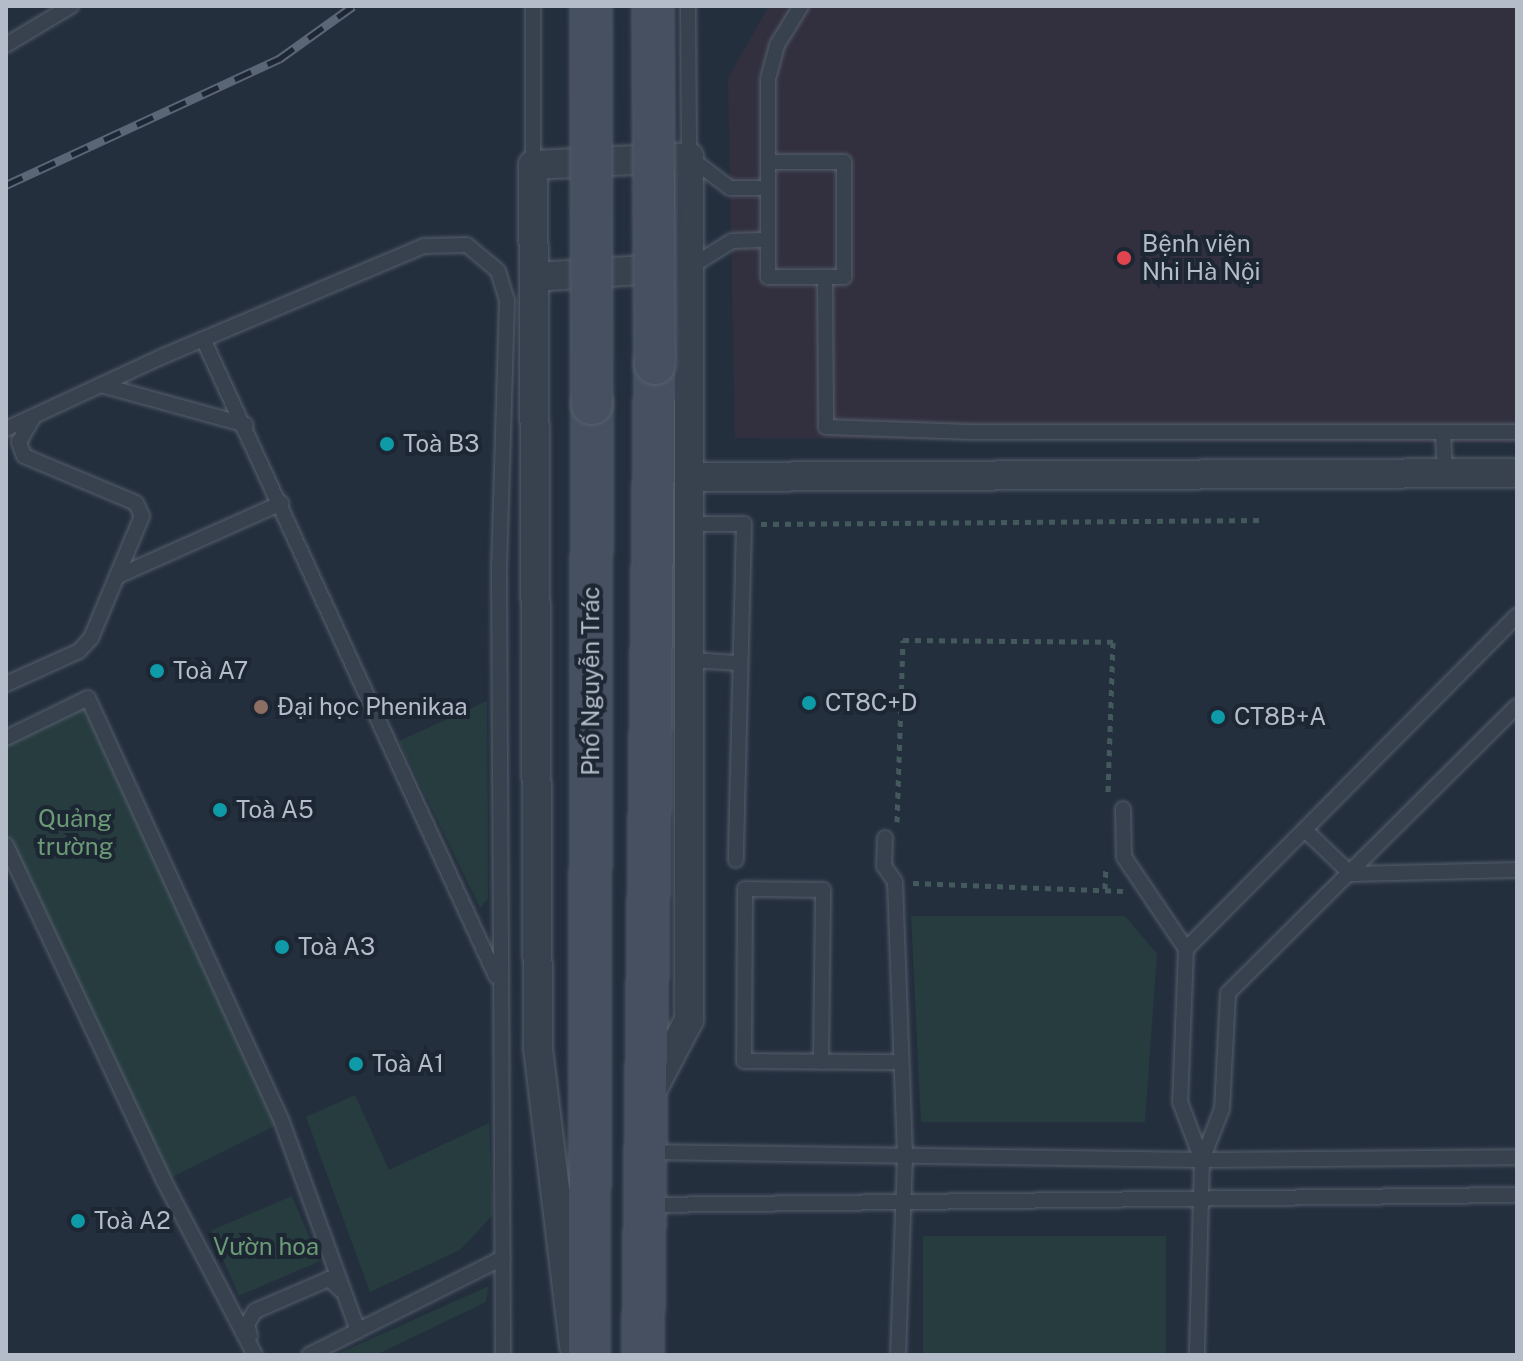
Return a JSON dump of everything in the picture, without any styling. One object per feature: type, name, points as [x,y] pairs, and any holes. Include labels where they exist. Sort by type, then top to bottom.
[{"type":"main road","name":"Phố Nguyễn Trác","points":[[589,1355],[591,6]]},
{"type":"main road","points":[[643,1355],[642,1152],[655,364],[653,6]]},
{"type":"street","points":[[575,1355],[538,1047],[533,165],[689,157],[689,1020],[643,1109]]},
{"type":"street","points":[[535,277],[690,267]]},
{"type":"street","points":[[690,477],[1517,473]]},
{"type":"lane","points":[[6,45],[71,6]]},
{"type":"lane","points":[[533,6],[533,165]]},
{"type":"lane","points":[[688,6],[689,157],[730,188],[768,188]]},
{"type":"lane","points":[[768,162],[844,162],[844,277],[768,277],[768,162],[768,79],[777,45],[801,6]]},
{"type":"lane","points":[[690,267],[732,241],[768,240]]},
{"type":"lane","points":[[6,429],[101,385],[438,242],[467,245],[498,271],[507,300],[499,566],[503,1355]]},
{"type":"lane","points":[[825,277],[826,427],[971,432],[1517,432]]},
{"type":"lane","points":[[204,341],[246,425],[499,984]]},
{"type":"lane","points":[[101,385],[246,425]]},
{"type":"lane","points":[[6,684],[79,651],[95,631],[141,508],[24,456],[19,442],[36,415]]},
{"type":"lane","points":[[1443,432],[1445,474]]},
{"type":"lane","points":[[118,576],[281,503]]},
{"type":"lane","points":[[690,524],[744,524],[738,663],[736,860]]},
{"type":"lane","points":[[1186,949],[1517,616]]},
{"type":"lane","points":[[691,660],[738,663]]},
{"type":"lane","points":[[6,738],[88,698],[282,1122],[358,1331]]},
{"type":"lane","points":[[1202,1160],[1222,1109],[1228,993],[1517,706]]},
{"type":"lane","points":[[1123,809],[1124,857],[1186,949],[1180,1102],[1202,1160],[1197,1355]]},
{"type":"lane","points":[[1305,830],[1351,874],[1517,870]]},
{"type":"lane","points":[[885,838],[884,866],[895,882],[905,1157],[898,1355]]},
{"type":"lane","points":[[6,845],[164,1181],[256,1355]]},
{"type":"lane","points":[[821,1062],[823,890],[745,889],[744,1061],[821,1062],[901,1062]]},
{"type":"lane","points":[[642,1152],[1202,1160],[1517,1157]]},
{"type":"lane","points":[[643,1205],[1517,1195]]},
{"type":"lane","points":[[309,1355],[503,1258]]},
{"type":"lane","points":[[256,1355],[248,1329],[250,1314],[329,1279],[338,1283],[358,1331]]},
{"type":"path","points":[[744,524],[1265,520]]},
{"type":"path","points":[[897,825],[903,640],[1113,642],[1107,812]]},
{"type":"path","points":[[1105,889],[1106,858]]},
{"type":"path","points":[[895,882],[1148,893]]},
{"type":"shaded area","name":"Bệnh viện Nhi Hà Nội","points":[[769,6],[1517,6],[1517,443],[735,438],[728,78]]},
{"type":"green space","name":"Quảng trường","points":[[88,698],[282,1122],[164,1181],[6,845],[6,738]]},
{"type":"green space","points":[[487,701],[488,899],[480,908],[399,741]]},
{"type":"green space","points":[[911,916],[1125,916],[1157,954],[1145,1122],[921,1122]]},
{"type":"green space","points":[[355,1095],[389,1170],[489,1123],[493,1215],[460,1250],[370,1292],[306,1117]]},
{"type":"green space","name":"Vườn hoa","points":[[292,1196],[320,1261],[239,1296],[211,1230]]},
{"type":"green space","points":[[923,1236],[1166,1236],[1166,1355],[923,1355]]},
{"type":"green space","points":[[489,1286],[486,1302],[376,1355],[335,1355]]},
{"type":"railway","points":[[6,185],[279,59],[353,6]]},
{"type":"place","name":"Bệnh viện Nhi Hà Nội","points":[[1124,258]]},
{"type":"place","name":"Toà B3","points":[[387,444]]},
{"type":"place","name":"Toà A7","points":[[157,671]]},
{"type":"place","name":"CT8C+D","points":[[809,703]]},
{"type":"place","name":"Đại học Phenikaa","points":[[261,707]]},
{"type":"place","name":"CT8B+A","points":[[1218,717]]},
{"type":"place","name":"Toà A5","points":[[220,810]]},
{"type":"place","name":"Toà A3","points":[[282,947]]},
{"type":"place","name":"Toà A1","points":[[356,1064]]},
{"type":"place","name":"Toà A2","points":[[78,1221]]}]
